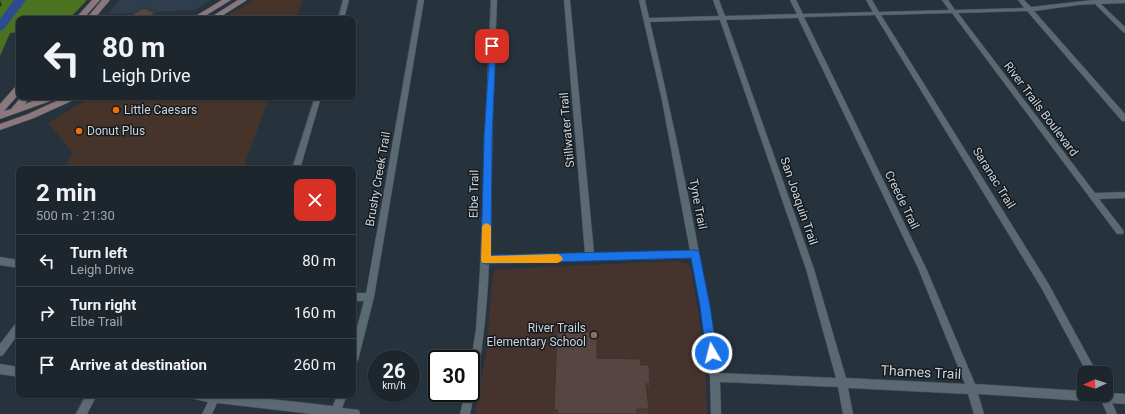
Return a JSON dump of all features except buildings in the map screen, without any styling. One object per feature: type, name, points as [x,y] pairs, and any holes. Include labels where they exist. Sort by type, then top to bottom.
[{"type":"main road","points":[[81,16],[96,0]]},
{"type":"main road","points":[[93,16],[106,0]]},
{"type":"main road","points":[[200,16],[227,0]]},
{"type":"main road","points":[[207,16],[234,0]]},
{"type":"main road","points":[[217,16],[243,0]]},
{"type":"main road","points":[[0,110],[16,91]]},
{"type":"main road","points":[[0,126],[23,100]]},
{"type":"main road","points":[[0,116],[45,100]]},
{"type":"main road","points":[[0,126],[31,116],[66,100]]},
{"type":"street","points":[[342,16],[346,0]]},
{"type":"street","name":"Brushy Creek Trail","points":[[356,349],[370,297],[421,0]]},
{"type":"street","name":"Elbe Trail","points":[[477,350],[486,260],[488,137],[494,0]]},
{"type":"street","name":"Stillwater Trail","points":[[567,0],[590,258]]},
{"type":"street","name":"Tyne Trail","points":[[642,0],[665,100],[705,306],[715,377],[716,414]]},
{"type":"street","name":"San Joaquin Trail","points":[[716,0],[810,269],[842,382],[848,414]]},
{"type":"street","name":"Creede Trail","points":[[793,0],[922,268],[972,389],[979,414]]},
{"type":"street","name":"Saranac Trail","points":[[869,0],[1045,286],[1088,366]]},
{"type":"street","name":"River Trails Boulevard","points":[[946,0],[1120,232]]},
{"type":"street","points":[[1021,0],[1125,119]]},
{"type":"street","points":[[646,20],[1029,9],[1095,1],[1125,1]]},
{"type":"street","points":[[1095,1],[1125,31]]},
{"type":"street","points":[[297,166],[317,100]]},
{"type":"street","points":[[1093,196],[1125,195]]},
{"type":"street","points":[[486,260],[695,254]]},
{"type":"street","points":[[0,261],[16,264]]},
{"type":"street","points":[[356,297],[370,297]]},
{"type":"street","points":[[0,352],[16,330]]},
{"type":"street","points":[[0,369],[16,372]]},
{"type":"street","name":"Thames Trail","points":[[715,377],[1077,395]]},
{"type":"street","name":"Thames Trail","points":[[1113,397],[1125,399]]},
{"type":"street","points":[[81,414],[90,398]]},
{"type":"street","points":[[207,414],[215,398]]},
{"type":"street","points":[[223,398],[356,414]]},
{"type":"street","points":[[336,412],[341,398]]},
{"type":"street","points":[[465,414],[468,402]]},
{"type":"street","points":[[1107,402],[1112,414]]},
{"type":"shaded area","points":[[119,0],[211,0],[195,10],[108,14]]},
{"type":"shaded area","points":[[253,0],[303,0],[297,16],[228,16]]},
{"type":"shaded area","points":[[86,100],[268,100],[244,166],[65,166],[73,153],[48,123]]},
{"type":"shaded area","name":"River Trails Elementary School","points":[[679,261],[688,264],[691,270],[699,317],[706,378],[707,414],[475,414],[477,402],[480,402],[480,387],[486,354],[493,272],[500,269]]},
{"type":"green space","points":[[0,0],[87,0],[72,16],[16,16],[16,32],[10,33],[0,56],[0,7],[2,5]]},
{"type":"waterway","points":[[0,27],[20,0]]},
{"type":"slow traffic","points":[[486,227],[486,260],[558,259]]},
{"type":"place","name":"Little Caesars","points":[[116,110]]},
{"type":"place","name":"Donut Plus","points":[[79,131]]},
{"type":"place","name":"River Trails Elementary School","points":[[594,335]]},
{"type":"route","points":[[492,46],[488,137],[486,260],[695,254],[712,353]]}]
